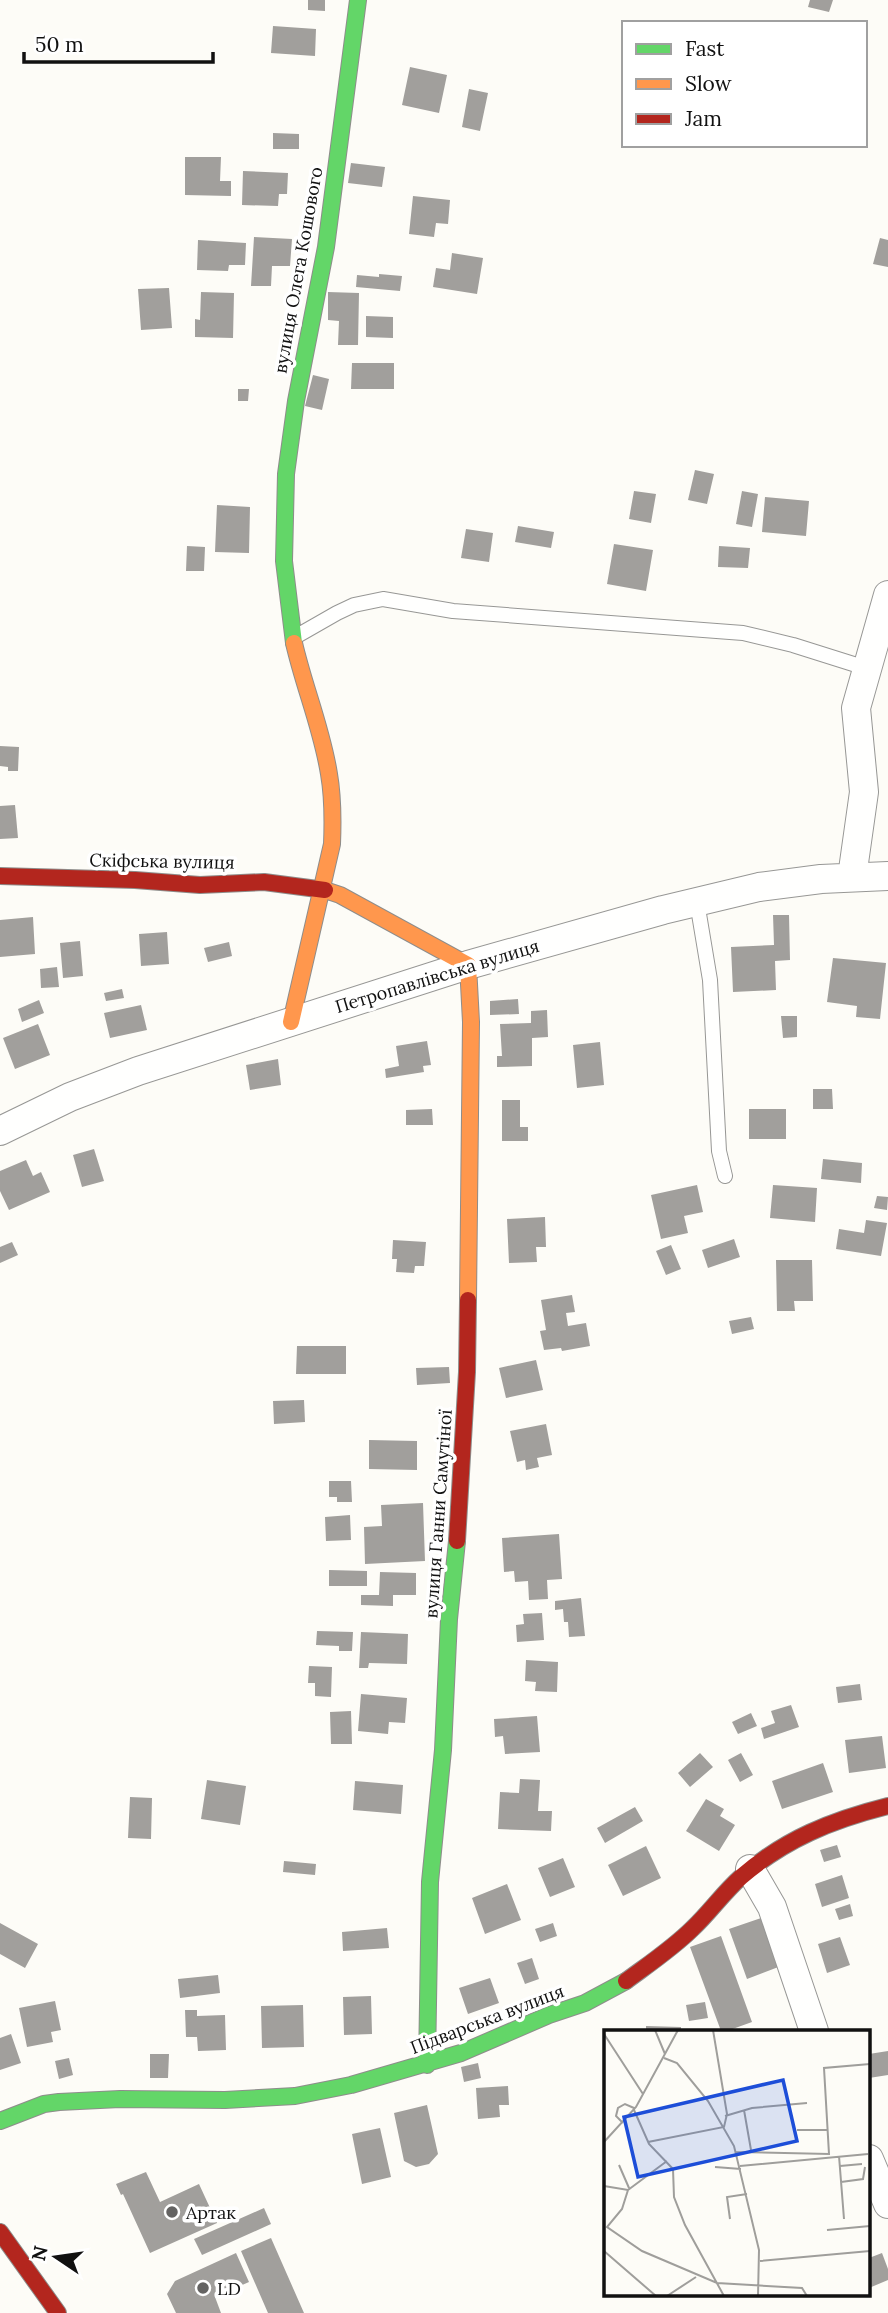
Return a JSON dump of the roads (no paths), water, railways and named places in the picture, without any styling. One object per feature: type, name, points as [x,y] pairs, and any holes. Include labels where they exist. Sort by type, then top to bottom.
[{"type":"street","name":"вулиця Олега Кошового","points":[[291,1021],[332,844],[334,821],[328,761],[294,638],[285,583],[283,546],[289,446],[324,256],[358,0]]},
{"type":"street","points":[[852,877],[863,792],[856,708],[888,595]]},
{"type":"street","name":"Скіфська вулиця","points":[[0,876],[200,885],[264,882],[322,889],[340,895],[468,965]]},
{"type":"street","name":"Петропавлівська вулиця","points":[[0,1131],[70,1097],[138,1071],[468,965],[759,887],[888,876]]},
{"type":"street","name":"вулиця Ганни Самутіної","points":[[427,2064],[430,1882],[443,1750],[449,1619],[461,1510],[467,1385],[471,1091],[468,965]]},
{"type":"street","name":"Підварська вулиця","points":[[0,2121],[34,2107],[59,2102],[225,2100],[295,2096],[351,2085],[461,2053],[549,2015],[585,2003],[617,1987],[660,1957],[695,1927],[750,1869],[777,1850],[818,1827],[844,1817],[888,1806]]},
{"type":"street","points":[[750,1869],[772,1907],[814,2030]]},
{"type":"street","points":[[870,2161],[888,2204]]},
{"type":"street","points":[[0,2232],[58,2313]]},
{"type":"lane","points":[[294,638],[354,605],[383,599],[453,611],[743,633],[793,645],[866,668]]},
{"type":"lane","points":[[697,902],[710,980],[719,1151],[726,1177]]},
{"type":"place","name":"Артак","points":[[172,2212]]},
{"type":"place","name":"LD","points":[[203,2288]]}]
